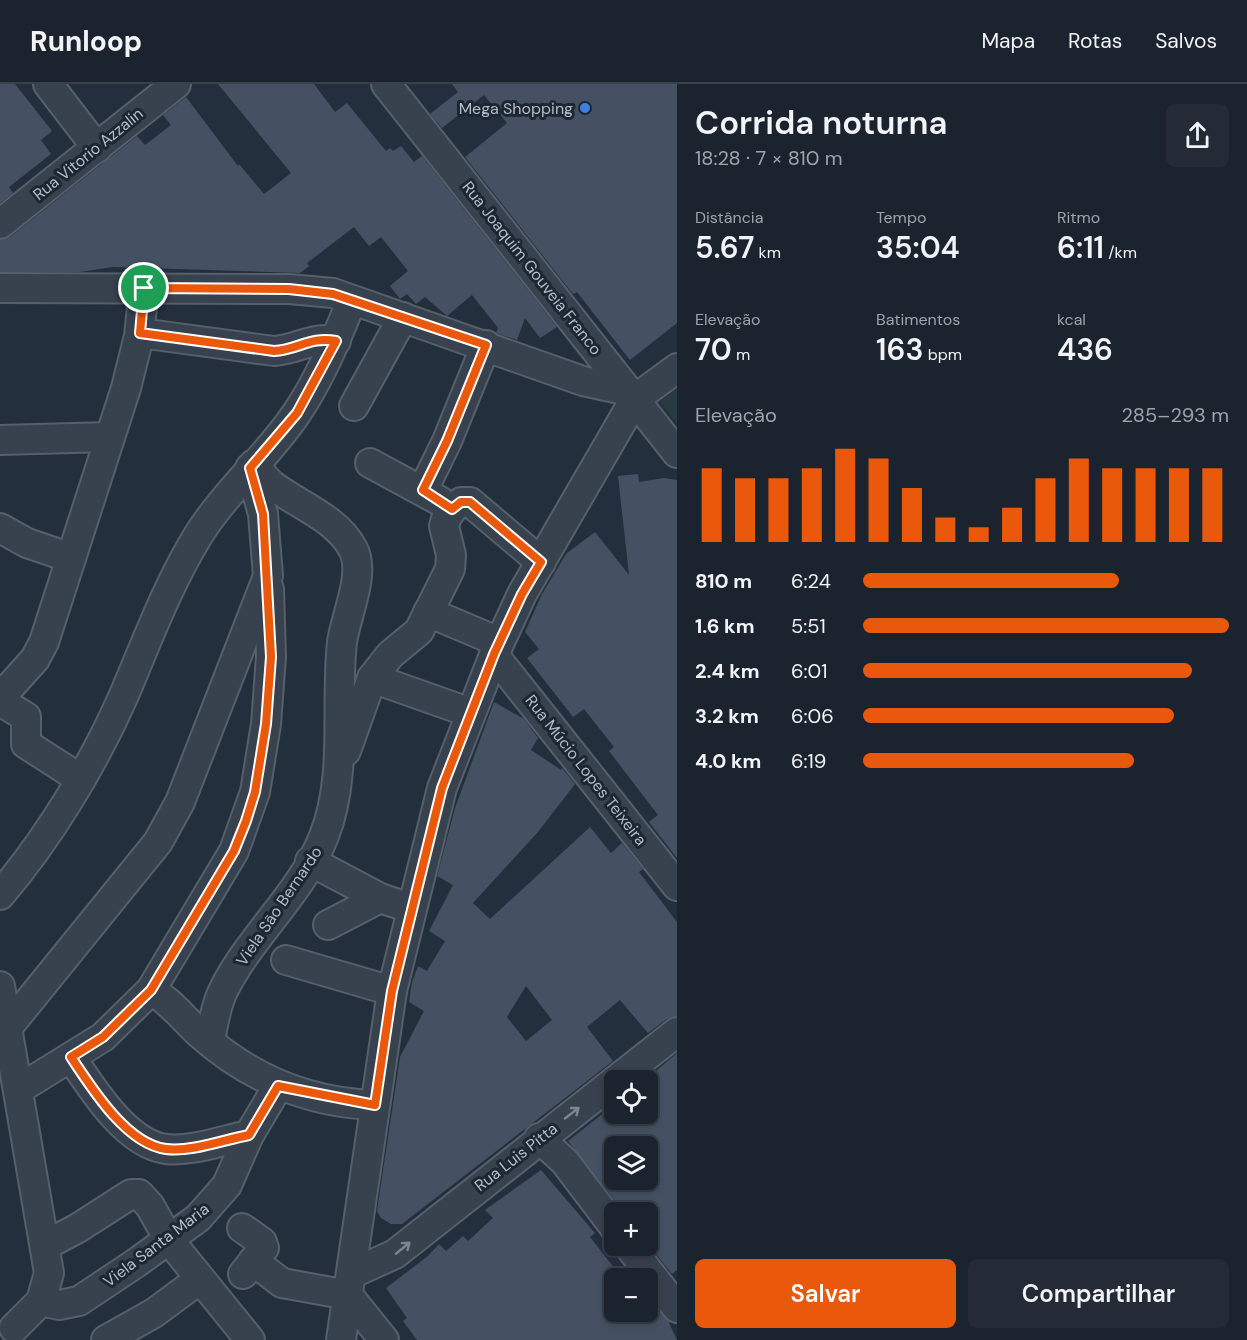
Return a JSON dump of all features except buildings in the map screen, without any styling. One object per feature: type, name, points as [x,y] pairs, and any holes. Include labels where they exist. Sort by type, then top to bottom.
[{"type":"street","points":[[48,84],[97,148]]},
{"type":"street","name":"Rua Vitorio Azzalin","points":[[0,224],[176,84]]},
{"type":"street","name":"Rua Joaquim Gouveia Franco","points":[[386,84],[677,453]]},
{"type":"street","points":[[0,288],[289,289],[333,294],[486,345],[583,381],[632,395]]},
{"type":"street","points":[[79,778],[26,744],[26,717],[0,700],[35,658],[44,642],[126,388],[140,333],[144,288]]},
{"type":"street","points":[[0,895],[37,846],[102,740],[145,642],[188,554],[225,498],[297,413],[336,341],[352,300]]},
{"type":"street","points":[[354,406],[403,317]]},
{"type":"street","points":[[140,333],[274,351],[284,351],[318,338],[336,341]]},
{"type":"street","points":[[423,490],[447,441],[486,345]]},
{"type":"street","points":[[341,1340],[392,991],[410,908],[442,788],[496,648],[632,395],[677,368]]},
{"type":"street","points":[[0,440],[109,437]]},
{"type":"street","points":[[370,463],[423,490],[452,509],[461,502],[470,502],[541,562]]},
{"type":"street","points":[[19,1089],[103,1037],[151,990],[234,851],[255,792],[269,685],[268,576],[263,514],[252,466]]},
{"type":"street","name":"Viela São Bernardo","points":[[210,1041],[223,990],[310,861],[328,823],[337,766],[341,656],[358,562],[353,549],[340,533],[270,483],[252,466]]},
{"type":"street","name":"Viela São Bernardo","points":[[337,766],[352,739],[372,678],[390,654],[419,632],[450,569],[451,555],[444,526],[452,509]]},
{"type":"street","points":[[0,528],[27,543],[71,558]]},
{"type":"street","points":[[8,1027],[158,842],[168,825],[180,802],[268,576]]},
{"type":"street","points":[[428,612],[496,648]]},
{"type":"street","name":"Rua Múcio Lopes Teixeira","points":[[496,648],[677,886]]},
{"type":"street","points":[[372,678],[471,713]]},
{"type":"street","points":[[310,861],[380,897],[410,908]]},
{"type":"street","points":[[328,925],[380,897]]},
{"type":"street","points":[[286,960],[392,991]]},
{"type":"street","points":[[0,986],[46,1245],[49,1282],[41,1301],[17,1330]]},
{"type":"street","points":[[151,990],[210,1041],[251,1072],[278,1086],[375,1105]]},
{"type":"street","name":"Rua Luis Pitta","points":[[350,1285],[395,1254],[539,1138],[677,1032]]},
{"type":"street","points":[[71,1057],[98,1098],[120,1121],[151,1144],[177,1149],[249,1135]]},
{"type":"street","name":"Viela Santa Maria","points":[[41,1301],[59,1305],[79,1301],[169,1240],[213,1203],[227,1185],[249,1135],[278,1086]]},
{"type":"street","points":[[539,1138],[565,1162],[604,1213]]},
{"type":"street","points":[[46,1245],[135,1193],[143,1196],[169,1240],[250,1340]]},
{"type":"street","points":[[242,1228],[263,1245],[262,1252],[247,1269],[282,1283],[350,1285]]},
{"type":"street","points":[[637,1256],[677,1308]]},
{"type":"street","points":[[106,1340],[154,1313],[200,1279]]},
{"type":"street","points":[[350,1285],[384,1340]]},
{"type":"green space","points":[[677,388],[677,424],[660,402]]},
{"type":"place","name":"Mega Shopping","points":[[585,108]]},
{"type":"route","points":[[144,288],[289,289],[333,294],[486,345],[447,441],[423,490],[452,509],[461,502],[470,502],[541,562],[522,594],[494,654],[442,788],[410,908],[392,991],[375,1105],[278,1086],[249,1135],[177,1149],[164,1149],[151,1144],[120,1121],[98,1098],[71,1057],[103,1037],[151,990],[234,851],[246,821],[255,792],[266,724],[271,657],[263,514],[259,492],[250,468],[297,413],[336,341],[318,338],[284,351],[274,351],[223,346],[140,333],[144,288]]}]
